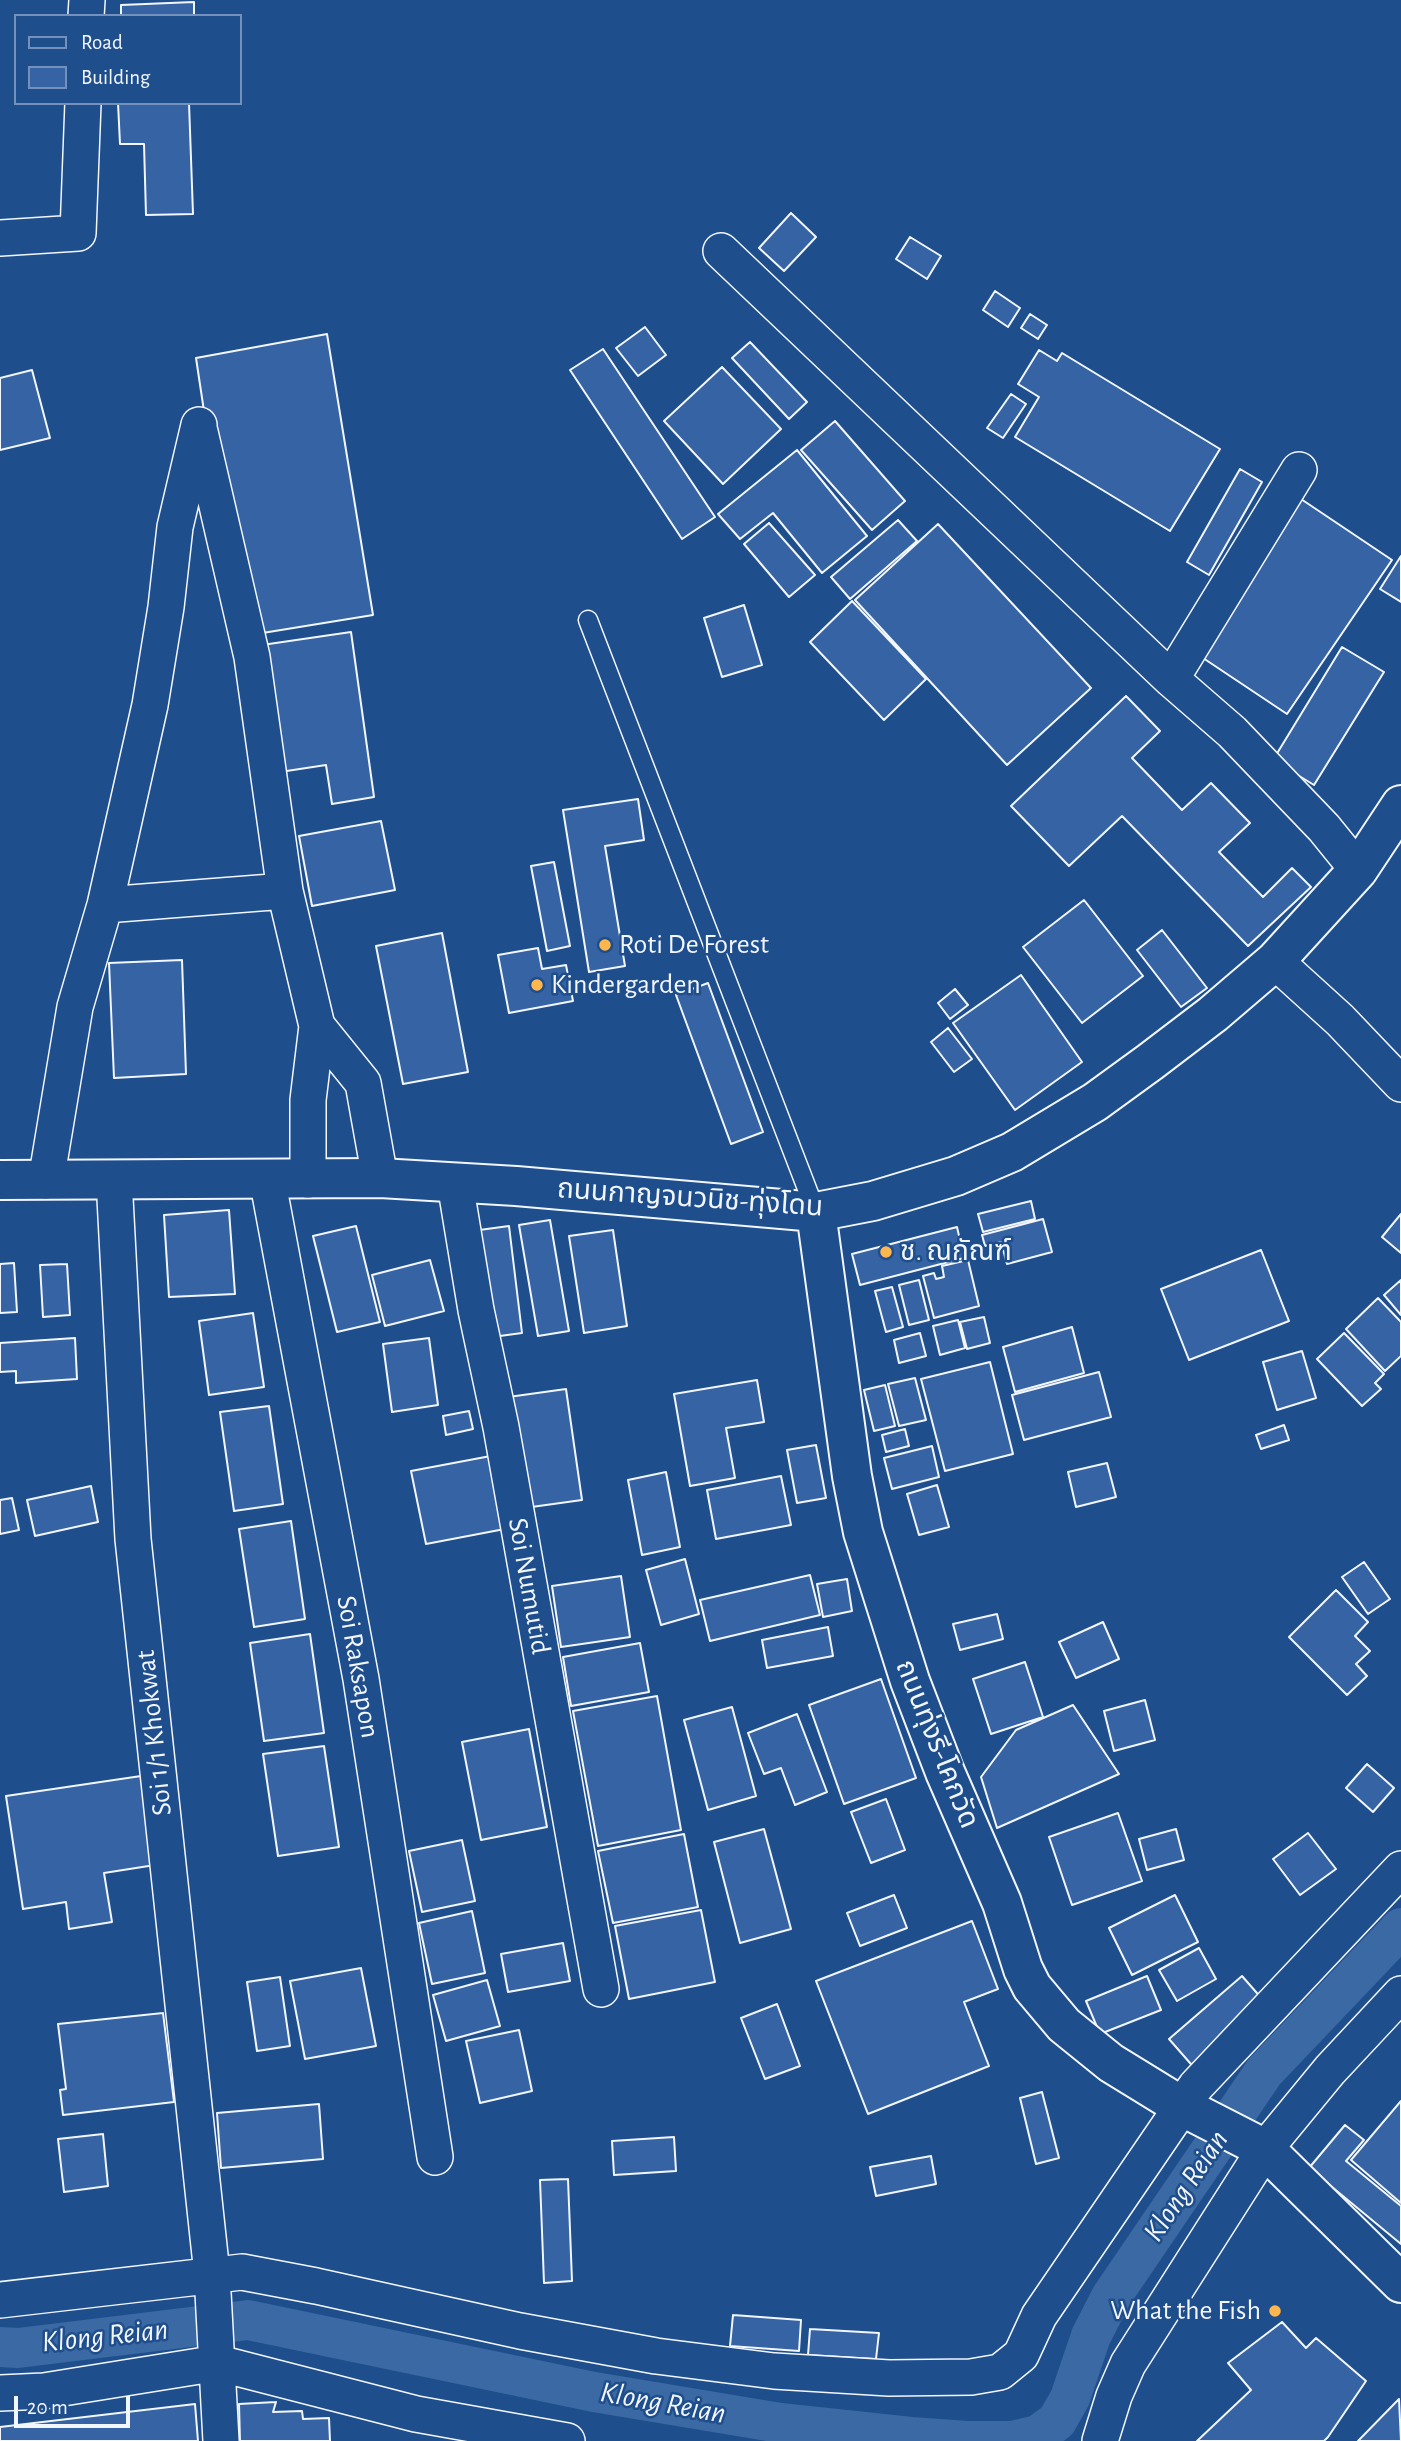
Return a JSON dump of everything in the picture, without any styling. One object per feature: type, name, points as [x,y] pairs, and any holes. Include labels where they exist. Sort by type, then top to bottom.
[{"type":"street","points":[[0,238],[78,233],[83,105]]},
{"type":"street","points":[[721,251],[1171,679],[1232,732],[1324,828],[1358,870]]},
{"type":"street","points":[[46,1181],[75,1007],[105,905],[150,705],[166,607],[175,527],[199,425],[252,657],[285,891],[317,1026],[308,1100],[308,1180]]},
{"type":"street","points":[[1171,679],[1299,470]]},
{"type":"street","name":"ถนนกาญจนวนิช-ทุ่งโดน","points":[[0,1180],[380,1178],[816,1212],[902,1194],[956,1176],[1012,1152],[1095,1102],[1213,1014],[1275,961],[1358,870],[1401,805]]},
{"type":"street","points":[[105,905],[285,891]]},
{"type":"street","points":[[1275,961],[1340,1020],[1401,1084]]},
{"type":"street","points":[[317,1026],[363,1083],[380,1178]]},
{"type":"street","name":"Soi Raksapon","points":[[267,1178],[361,1679],[435,2157]]},
{"type":"street","name":"Soi 1/1 Khokwat","points":[[114,1180],[133,1539],[212,2279],[221,2441]]},
{"type":"street","name":"Soi Numutid","points":[[455,1183],[601,1989]]},
{"type":"street","name":"ถนนทุ่งรี-โคกวัด","points":[[816,1212],[852,1476],[863,1532],[910,1681],[945,1772],[1002,1903],[1023,1969],[1044,2003],[1064,2025],[1111,2063],[1185,2108],[1265,2149],[1401,2283]]},
{"type":"street","points":[[0,2300],[212,2279],[242,2272],[508,2329],[656,2356],[774,2371],[889,2378],[988,2376],[1008,2368],[1021,2355],[1039,2316],[1185,2108],[1196,2086],[1401,1869]]},
{"type":"street","points":[[1100,2441],[1114,2396],[1128,2364],[1265,2149],[1330,2070],[1401,1994]]},
{"type":"street","points":[[0,2393],[44,2391],[218,2358],[415,2428],[567,2441]]},
{"type":"lane","points":[[588,620],[816,1212]]},
{"type":"building","points":[[194,2],[194,14],[121,14],[121,5]]},
{"type":"building","points":[[118,105],[189,105],[193,214],[146,215],[144,144],[120,144]]},
{"type":"building","points":[[791,213],[816,237],[784,271],[759,248]]},
{"type":"building","points":[[910,237],[941,256],[927,279],[896,259]]},
{"type":"building","points":[[995,291],[1020,308],[1008,327],[983,310]]},
{"type":"building","points":[[1030,314],[1047,325],[1038,339],[1021,328]]},
{"type":"building","points":[[645,327],[666,355],[638,376],[616,348]]},
{"type":"building","points":[[327,334],[373,615],[238,637],[196,358]]},
{"type":"building","points":[[750,342],[807,402],[789,419],[732,358]]},
{"type":"building","points":[[603,349],[715,517],[682,539],[570,370]]},
{"type":"building","points":[[1039,350],[1057,361],[1062,353],[1220,449],[1170,531],[1015,437],[1039,397],[1018,384]]},
{"type":"building","points":[[722,367],[781,429],[723,484],[664,421]]},
{"type":"building","points":[[32,370],[50,438],[0,450],[0,378]]},
{"type":"building","points":[[1011,394],[1026,404],[1003,438],[987,428]]},
{"type":"building","points":[[835,421],[905,501],[872,530],[801,450]]},
{"type":"building","points":[[797,450],[867,536],[822,573],[773,513],[740,539],[718,514]]},
{"type":"building","points":[[1240,469],[1262,482],[1209,575],[1187,562]]},
{"type":"building","points":[[1295,495],[1392,560],[1287,714],[1191,650]]},
{"type":"building","points":[[898,520],[917,541],[850,599],[831,577]]},
{"type":"building","points":[[769,523],[815,575],[789,597],[744,544]]},
{"type":"building","points":[[938,524],[1091,688],[1007,765],[855,600]]},
{"type":"building","points":[[1401,556],[1401,602],[1380,589]]},
{"type":"building","points":[[852,601],[926,679],[884,720],[810,642]]},
{"type":"building","points":[[744,605],[762,665],[722,677],[704,618]]},
{"type":"building","points":[[351,632],[374,797],[332,804],[326,765],[280,772],[262,645]]},
{"type":"building","points":[[1342,647],[1384,672],[1314,785],[1273,760]]},
{"type":"building","points":[[1126,696],[1160,731],[1132,758],[1182,810],[1211,783],[1250,823],[1219,852],[1263,897],[1292,868],[1311,887],[1248,946],[1122,816],[1069,866],[1011,806]]},
{"type":"building","points":[[638,799],[644,840],[605,846],[625,966],[589,972],[563,810]]},
{"type":"building","points":[[381,821],[395,890],[312,906],[299,836]]},
{"type":"building","points":[[554,862],[570,946],[547,951],[531,866]]},
{"type":"building","points":[[1084,900],[1143,976],[1082,1023],[1023,947]]},
{"type":"building","points":[[1162,930],[1207,988],[1181,1007],[1137,950]]},
{"type":"building","points":[[442,933],[468,1072],[403,1084],[376,946]]},
{"type":"building","name":"Kindergarden","points":[[538,948],[542,969],[566,965],[573,1001],[509,1013],[498,955]]},
{"type":"building","points":[[182,960],[186,1074],[114,1078],[109,963]]},
{"type":"building","points":[[1021,975],[1082,1062],[1015,1110],[953,1023]]},
{"type":"building","points":[[708,983],[763,1132],[731,1144],[676,995]]},
{"type":"building","points":[[955,989],[968,1005],[950,1019],[938,1003]]},
{"type":"building","points":[[948,1028],[972,1059],[954,1072],[931,1042]]},
{"type":"building","points":[[1031,1201],[1035,1219],[983,1232],[978,1214]]},
{"type":"building","points":[[229,1210],[235,1294],[169,1297],[164,1215]]},
{"type":"building","points":[[1401,1214],[1401,1253],[1382,1237]]},
{"type":"building","points":[[1043,1219],[1052,1252],[1007,1264],[1001,1242],[985,1246],[982,1235]]},
{"type":"building","points":[[550,1220],[569,1331],[538,1336],[519,1225]]},
{"type":"building","points":[[356,1226],[380,1322],[337,1332],[313,1236]]},
{"type":"building","points":[[509,1226],[522,1333],[485,1338],[472,1231]]},
{"type":"building","points":[[957,1227],[964,1258],[860,1285],[852,1254]]},
{"type":"building","points":[[613,1230],[627,1326],[584,1333],[569,1236]]},
{"type":"building","points":[[1261,1250],[1289,1321],[1189,1360],[1161,1289]]},
{"type":"building","points":[[430,1260],[444,1311],[385,1326],[372,1275]]},
{"type":"building","points":[[968,1260],[979,1306],[934,1318],[923,1276],[934,1273],[936,1279],[944,1277],[942,1266]]},
{"type":"building","points":[[14,1263],[17,1312],[0,1313],[0,1264]]},
{"type":"building","points":[[67,1264],[70,1315],[43,1317],[40,1265]]},
{"type":"building","points":[[919,1280],[929,1320],[909,1325],[899,1285]]},
{"type":"building","points":[[1401,1280],[1401,1315],[1384,1295]]},
{"type":"building","points":[[892,1287],[903,1327],[886,1332],[875,1291]]},
{"type":"building","points":[[1378,1298],[1401,1322],[1401,1356],[1385,1371],[1346,1329]]},
{"type":"building","points":[[253,1313],[264,1387],[209,1395],[199,1321]]},
{"type":"building","points":[[984,1317],[990,1343],[967,1349],[960,1322]]},
{"type":"building","points":[[958,1320],[965,1348],[940,1355],[933,1326]]},
{"type":"building","points":[[1072,1327],[1084,1373],[1015,1392],[1003,1347]]},
{"type":"building","points":[[920,1333],[926,1356],[899,1363],[894,1340]]},
{"type":"building","points":[[1344,1333],[1384,1374],[1375,1383],[1381,1389],[1362,1406],[1317,1359]]},
{"type":"building","points":[[75,1338],[77,1379],[16,1383],[16,1371],[0,1372],[0,1343]]},
{"type":"building","points":[[429,1338],[438,1405],[392,1412],[383,1344]]},
{"type":"building","points":[[1302,1351],[1316,1398],[1277,1410],[1263,1362]]},
{"type":"building","points":[[990,1362],[1013,1454],[945,1471],[921,1379]]},
{"type":"building","points":[[1099,1372],[1111,1417],[1024,1440],[1012,1395]]},
{"type":"building","points":[[915,1378],[926,1420],[899,1426],[888,1384]]},
{"type":"building","points":[[757,1380],[764,1422],[726,1428],[735,1478],[690,1486],[674,1394]]},
{"type":"building","points":[[885,1385],[895,1426],[874,1431],[864,1390]]},
{"type":"building","points":[[566,1389],[582,1500],[510,1510],[494,1399]]},
{"type":"building","points":[[269,1406],[283,1504],[234,1511],[220,1412]]},
{"type":"building","points":[[469,1411],[473,1429],[446,1435],[443,1416]]},
{"type":"building","points":[[1284,1425],[1289,1440],[1261,1449],[1256,1435]]},
{"type":"building","points":[[905,1429],[909,1446],[886,1452],[882,1435]]},
{"type":"building","points":[[816,1445],[826,1498],[797,1503],[787,1450]]},
{"type":"building","points":[[932,1446],[939,1477],[892,1489],[884,1458]]},
{"type":"building","points":[[496,1455],[510,1528],[426,1544],[411,1471]]},
{"type":"building","points":[[1107,1463],[1116,1497],[1076,1507],[1068,1472]]},
{"type":"building","points":[[666,1472],[680,1547],[642,1555],[628,1480]]},
{"type":"building","points":[[781,1476],[791,1525],[716,1539],[707,1490]]},
{"type":"building","points":[[937,1485],[949,1527],[919,1535],[907,1494]]},
{"type":"building","points":[[91,1486],[98,1522],[35,1536],[27,1500]]},
{"type":"building","points":[[12,1498],[19,1530],[0,1534],[0,1500]]},
{"type":"building","points":[[291,1521],[305,1619],[254,1627],[239,1529]]},
{"type":"building","points":[[685,1559],[699,1614],[661,1625],[646,1570]]},
{"type":"building","points":[[1364,1562],[1390,1599],[1368,1614],[1342,1577]]},
{"type":"building","points":[[810,1575],[820,1615],[710,1641],[700,1600]]},
{"type":"building","points":[[621,1576],[630,1637],[561,1647],[552,1586]]},
{"type":"building","points":[[847,1579],[852,1611],[823,1617],[817,1584]]},
{"type":"building","points":[[1336,1590],[1368,1622],[1355,1636],[1370,1651],[1356,1664],[1367,1676],[1347,1695],[1289,1637]]},
{"type":"building","points":[[997,1614],[1003,1639],[960,1650],[953,1624]]},
{"type":"building","points":[[1103,1622],[1119,1659],[1076,1678],[1059,1642]]},
{"type":"building","points":[[828,1627],[833,1656],[767,1668],[762,1640]]},
{"type":"building","points":[[310,1634],[324,1733],[264,1741],[250,1643]]},
{"type":"building","points":[[640,1643],[649,1692],[571,1706],[563,1657]]},
{"type":"building","points":[[1025,1662],[1043,1717],[991,1734],[973,1679]]},
{"type":"building","points":[[881,1679],[916,1778],[844,1804],[809,1705]]},
{"type":"building","points":[[657,1696],[681,1830],[598,1846],[573,1711]]},
{"type":"building","points":[[1145,1700],[1155,1740],[1114,1751],[1104,1711]]},
{"type":"building","points":[[1073,1705],[1119,1774],[997,1828],[981,1777],[1016,1730]]},
{"type":"building","points":[[732,1707],[756,1796],[708,1810],[684,1720]]},
{"type":"building","points":[[797,1714],[827,1792],[795,1805],[781,1768],[764,1774],[748,1733]]},
{"type":"building","points":[[529,1729],[547,1827],[481,1840],[462,1742]]},
{"type":"building","points":[[324,1746],[339,1847],[278,1856],[263,1754]]},
{"type":"building","points":[[1367,1764],[1394,1788],[1373,1812],[1346,1788]]},
{"type":"building","points":[[141,1776],[155,1865],[104,1873],[112,1922],[69,1929],[66,1902],[23,1909],[6,1796]]},
{"type":"building","points":[[886,1799],[905,1850],[871,1863],[851,1812]]},
{"type":"building","points":[[1118,1813],[1142,1881],[1072,1905],[1049,1837]]},
{"type":"building","points":[[764,1829],[791,1929],[740,1943],[714,1842]]},
{"type":"building","points":[[1176,1829],[1184,1860],[1147,1870],[1139,1839]]},
{"type":"building","points":[[1308,1833],[1336,1869],[1300,1895],[1273,1859]]},
{"type":"building","points":[[684,1834],[698,1907],[613,1923],[598,1851]]},
{"type":"building","points":[[462,1840],[475,1901],[422,1912],[409,1851]]},
{"type":"building","points":[[894,1895],[907,1928],[860,1946],[847,1913]]},
{"type":"building","points":[[1175,1895],[1198,1942],[1132,1975],[1109,1928]]},
{"type":"building","points":[[701,1910],[715,1982],[629,1999],[615,1926]]},
{"type":"building","points":[[472,1911],[485,1973],[432,1984],[419,1923]]},
{"type":"building","points":[[972,1921],[998,1989],[964,2002],[989,2066],[868,2114],[816,1981]]},
{"type":"building","points":[[563,1943],[570,1981],[508,1992],[501,1954]]},
{"type":"building","points":[[1199,1948],[1216,1979],[1177,2001],[1159,1970]]},
{"type":"building","points":[[361,1968],[376,2046],[305,2059],[290,1981]]},
{"type":"building","points":[[1147,1976],[1161,2010],[1100,2034],[1086,2001]]},
{"type":"building","points":[[1242,1976],[1270,2008],[1197,2071],[1169,2039]]},
{"type":"building","points":[[280,1977],[290,2046],[257,2051],[247,1982]]},
{"type":"building","points":[[487,1980],[500,2026],[446,2041],[433,1995]]},
{"type":"building","points":[[777,2004],[800,2066],[765,2079],[741,2018]]},
{"type":"building","points":[[163,2013],[174,2102],[63,2115],[60,2090],[66,2089],[58,2024]]},
{"type":"building","points":[[519,2030],[532,2091],[480,2103],[466,2041]]},
{"type":"building","points":[[1042,2092],[1059,2158],[1036,2164],[1020,2098]]},
{"type":"building","points":[[1401,2101],[1401,2203],[1351,2160]]},
{"type":"building","points":[[319,2104],[323,2159],[221,2168],[217,2113]]},
{"type":"building","points":[[1345,2125],[1364,2140],[1346,2161],[1401,2206],[1401,2244],[1309,2168]]},
{"type":"building","points":[[103,2134],[108,2186],[64,2192],[58,2139]]},
{"type":"building","points":[[674,2137],[676,2171],[614,2175],[612,2141]]},
{"type":"building","points":[[931,2156],[936,2184],[876,2196],[870,2167]]},
{"type":"building","points":[[568,2179],[572,2281],[544,2283],[540,2180]]},
{"type":"building","points":[[733,2315],[801,2320],[799,2351],[730,2346]]},
{"type":"building","points":[[1282,2322],[1306,2348],[1316,2338],[1366,2381],[1328,2437],[1324,2441],[1197,2441],[1251,2390],[1228,2363]]},
{"type":"building","points":[[810,2329],[879,2333],[876,2359],[808,2355]]},
{"type":"building","points":[[1399,2399],[1401,2441],[1358,2441]]},
{"type":"building","points":[[276,2402],[273,2412],[302,2411],[303,2419],[329,2418],[330,2441],[240,2441],[239,2404]]},
{"type":"building","points":[[195,2404],[198,2441],[0,2441],[0,2427]]},
{"type":"waterway","name":"Klong Reian","points":[[0,2347],[18,2348],[248,2320],[594,2392],[780,2423],[967,2441],[1012,2441],[1038,2435],[1057,2421],[1070,2398],[1091,2336],[1111,2297],[1264,2072],[1401,1928]]},
{"type":"place","name":"Roti De Forest","points":[[605,945]]},
{"type":"place","name":"Kindergarden","points":[[537,985]]},
{"type":"place","name":"ช. ณกัณฑ์","points":[[886,1252]]},
{"type":"place","name":"What the Fish","points":[[1275,2311]]}]
